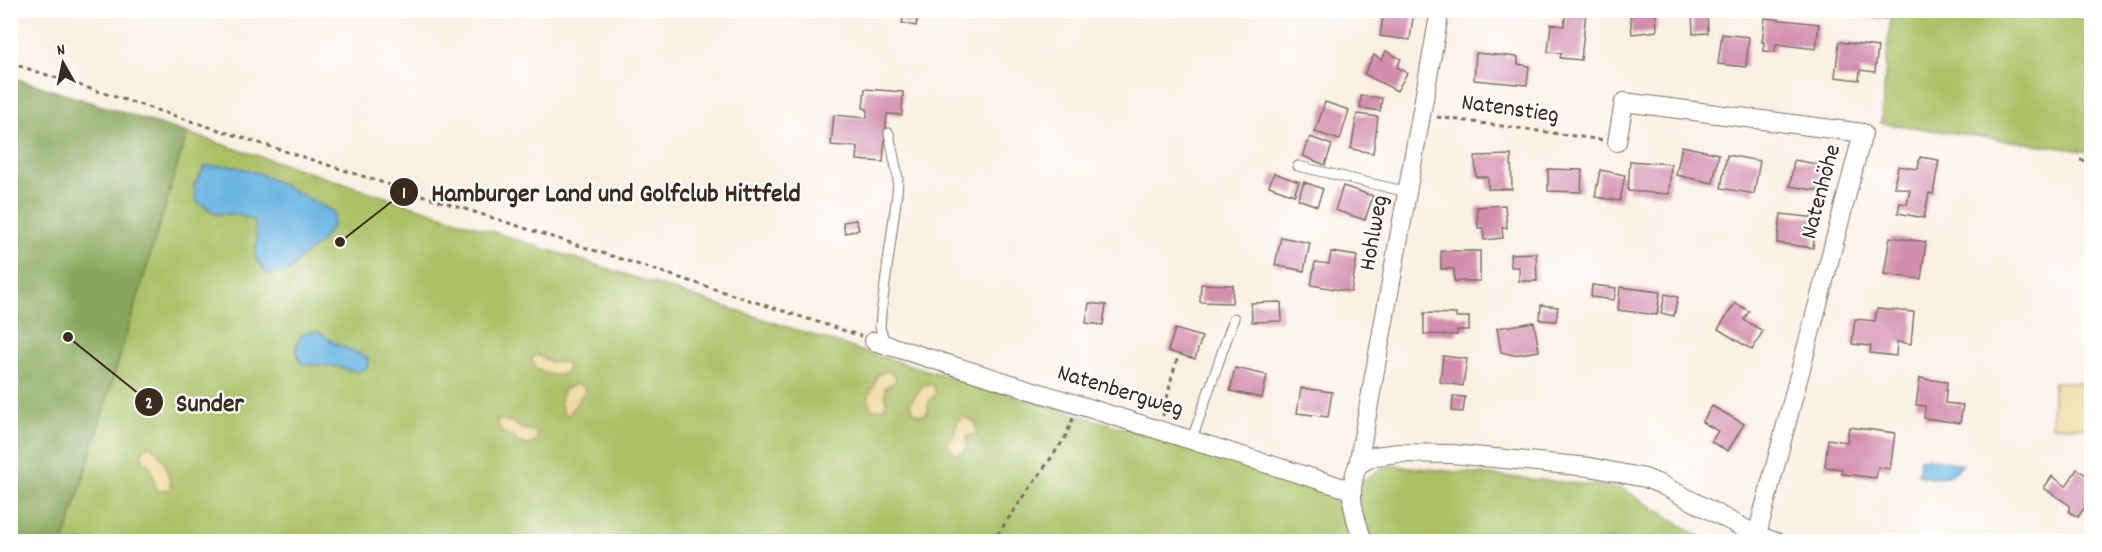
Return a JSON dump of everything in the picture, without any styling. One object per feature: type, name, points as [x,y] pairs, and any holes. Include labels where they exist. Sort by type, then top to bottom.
[{"type":"street","name":"Hohlweg","points":[[1351,490],[1358,465],[1440,10]]},
{"type":"street","name":"Natenhöhe","points":[[1617,141],[1624,102],[1863,133],[1757,535]]},
{"type":"street","name":"Natenbergweg","points":[[880,343],[1351,490]]},
{"type":"street","points":[[1358,465],[1374,456],[1399,453],[1452,454],[1590,467],[1645,478],[1757,535],[1776,542]]},
{"type":"street","points":[[1351,490],[1353,508],[1363,542]]},
{"type":"lane","points":[[880,343],[881,314],[896,212],[898,178],[889,133]]},
{"type":"lane","points":[[1298,166],[1407,192]]},
{"type":"lane","points":[[1192,439],[1234,318]]},
{"type":"path","points":[[10,63],[880,343]]},
{"type":"path","name":"Natenstieg","points":[[1421,114],[1596,139]]},
{"type":"path","points":[[2080,160],[2091,162]]},
{"type":"path","points":[[1158,429],[1179,354]]},
{"type":"path","points":[[992,542],[1065,438],[1079,405]]},
{"type":"green space","points":[[1891,11],[2091,11],[2091,152],[1881,123]]},
{"type":"green space","points":[[11,77],[187,133],[64,541],[11,541]]},
{"type":"green space","points":[[187,133],[865,352],[1343,493],[1387,465],[1621,488],[1705,541],[64,542]]},
{"type":"sand","points":[[538,355],[550,362],[567,363],[568,367],[563,375],[543,372],[535,367],[531,358]]},
{"type":"sand","points":[[887,371],[896,378],[895,382],[885,388],[886,404],[883,409],[871,409],[868,398],[877,375]]},
{"type":"sand","points":[[2054,382],[2091,384],[2091,428],[2052,426]]},
{"type":"sand","points":[[578,384],[585,389],[584,392],[569,415],[563,413],[560,401],[563,390]]},
{"type":"sand","points":[[923,385],[934,386],[936,394],[929,401],[928,411],[924,415],[916,414],[910,403]]},
{"type":"sand","points":[[964,417],[976,423],[977,434],[967,436],[967,450],[956,455],[948,447],[947,442],[956,434],[957,424]]},
{"type":"sand","points":[[496,419],[512,422],[522,429],[536,431],[537,442],[527,445],[517,442],[513,435],[502,433]]},
{"type":"sand","points":[[148,446],[154,448],[165,463],[171,485],[169,489],[158,491],[156,488],[152,470],[141,453]]},
{"type":"water","points":[[205,166],[233,166],[261,174],[334,212],[333,225],[318,245],[300,258],[289,271],[268,275],[255,258],[257,241],[254,220],[235,214],[216,214],[196,201],[194,185]]},
{"type":"water","points":[[317,331],[336,344],[367,357],[368,366],[355,371],[331,366],[302,364],[296,349],[298,342],[303,334]]},
{"type":"water","points":[[1927,457],[1962,465],[1947,476],[1930,478],[1918,475],[1919,461]]},
{"type":"building","points":[[1384,10],[1414,10],[1410,40],[1380,36]]},
{"type":"building","points":[[1566,10],[1586,12],[1581,60],[1560,58],[1561,53],[1548,52],[1551,24],[1564,26]]},
{"type":"building","points":[[1622,10],[1656,10],[1657,31],[1632,34],[1630,13],[1622,14]]},
{"type":"building","points":[[1854,10],[1885,10],[1885,19],[1854,17]]},
{"type":"building","points":[[1692,13],[1707,13],[1708,33],[1693,34]]},
{"type":"building","points":[[904,14],[918,16],[916,26],[902,23]]},
{"type":"building","points":[[1765,18],[1819,24],[1816,49],[1776,44],[1775,52],[1763,51]]},
{"type":"building","points":[[1722,34],[1749,37],[1746,67],[1718,64]]},
{"type":"building","points":[[1839,42],[1878,47],[1875,72],[1860,70],[1859,80],[1835,77]]},
{"type":"building","points":[[1386,51],[1401,59],[1397,67],[1407,73],[1397,91],[1364,74],[1374,55],[1382,60]]},
{"type":"building","points":[[1476,53],[1518,57],[1518,64],[1529,66],[1527,85],[1474,80]]},
{"type":"building","points":[[865,89],[903,92],[902,115],[887,114],[883,162],[857,160],[858,147],[831,145],[834,115],[867,118],[867,109],[863,108]]},
{"type":"building","points":[[1361,96],[1382,98],[1380,111],[1360,108]]},
{"type":"building","points":[[1325,102],[1349,110],[1340,140],[1315,132]]},
{"type":"building","points":[[1357,114],[1378,117],[1373,153],[1351,149]]},
{"type":"building","points":[[1310,137],[1332,145],[1325,165],[1303,156]]},
{"type":"building","points":[[1682,146],[1719,154],[1713,183],[1676,175]]},
{"type":"building","points":[[1511,155],[1512,189],[1488,189],[1488,177],[1476,177],[1475,156]]},
{"type":"building","points":[[1727,155],[1760,161],[1754,194],[1721,188]]},
{"type":"building","points":[[1920,157],[1939,160],[1933,194],[1929,193],[1924,218],[1898,213],[1900,203],[1907,204],[1910,190],[1894,187],[1898,166],[1918,169]]},
{"type":"building","points":[[1794,160],[1829,166],[1825,192],[1790,186]]},
{"type":"building","points":[[1630,161],[1671,164],[1669,194],[1628,191]]},
{"type":"building","points":[[1548,169],[1582,170],[1581,192],[1548,191]]},
{"type":"building","points":[[1600,170],[1625,175],[1620,201],[1595,197]]},
{"type":"building","points":[[1274,173],[1299,182],[1294,195],[1269,186]]},
{"type":"building","points":[[1304,182],[1323,189],[1317,206],[1298,199]]},
{"type":"building","points":[[1343,186],[1373,196],[1365,220],[1335,210]]},
{"type":"building","points":[[1505,205],[1507,228],[1502,228],[1503,238],[1484,240],[1483,228],[1478,228],[1477,207]]},
{"type":"building","points":[[1781,214],[1817,218],[1813,248],[1777,243]]},
{"type":"building","points":[[856,220],[859,230],[845,233],[843,222]]},
{"type":"building","points":[[1281,237],[1310,243],[1304,271],[1275,265]]},
{"type":"building","points":[[1890,237],[1926,242],[1921,279],[1884,274]]},
{"type":"building","points":[[1441,251],[1480,251],[1480,281],[1454,281],[1454,269],[1441,269]]},
{"type":"building","points":[[1331,252],[1357,256],[1351,292],[1311,285],[1315,262],[1329,264]]},
{"type":"building","points":[[1536,253],[1537,281],[1519,281],[1519,267],[1511,267],[1510,254]]},
{"type":"building","points":[[1201,284],[1233,285],[1232,303],[1200,302]]},
{"type":"building","points":[[1592,285],[1616,288],[1614,300],[1591,297]]},
{"type":"building","points":[[1620,287],[1660,292],[1657,315],[1618,310]]},
{"type":"building","points":[[1665,294],[1678,297],[1674,316],[1661,313]]},
{"type":"building","points":[[1281,302],[1282,321],[1252,322],[1251,303]]},
{"type":"building","points":[[1089,303],[1106,305],[1103,325],[1086,323]]},
{"type":"building","points":[[1735,303],[1749,311],[1744,320],[1763,331],[1752,350],[1718,329]]},
{"type":"building","points":[[1541,305],[1558,307],[1556,321],[1540,320]]},
{"type":"building","points":[[1877,309],[1914,312],[1911,344],[1897,342],[1896,356],[1870,353],[1871,346],[1852,344],[1855,319],[1875,321]]},
{"type":"building","points":[[1424,313],[1456,314],[1456,317],[1469,317],[1469,330],[1457,330],[1457,335],[1424,334]]},
{"type":"building","points":[[1534,322],[1539,351],[1513,355],[1501,352],[1497,328]]},
{"type":"building","points":[[1175,329],[1202,337],[1195,359],[1168,351]]},
{"type":"building","points":[[1443,356],[1467,359],[1463,386],[1440,382]]},
{"type":"building","points":[[1235,368],[1267,375],[1262,398],[1230,391]]},
{"type":"building","points":[[1920,378],[1947,382],[1945,403],[1963,405],[1960,423],[1924,418],[1925,406],[1916,405]]},
{"type":"building","points":[[1301,388],[1332,392],[1328,417],[1297,413]]},
{"type":"building","points":[[1453,396],[1465,397],[1463,412],[1452,411]]},
{"type":"building","points":[[1712,406],[1744,424],[1728,451],[1711,442],[1718,431],[1702,422]]},
{"type":"building","points":[[1849,427],[1895,433],[1890,469],[1878,467],[1876,478],[1842,474],[1842,469],[1825,467],[1828,439],[1847,442]]},
{"type":"building","points":[[2077,469],[2092,479],[2092,497],[2078,517],[2069,512],[2069,505],[2044,488],[2052,476],[2066,486]]},
{"type":"place","name":"Hamburger Land und Golfclub Hittfeld","points":[[340,242]]},
{"type":"place","name":"Sunder","points":[[68,337]]}]
